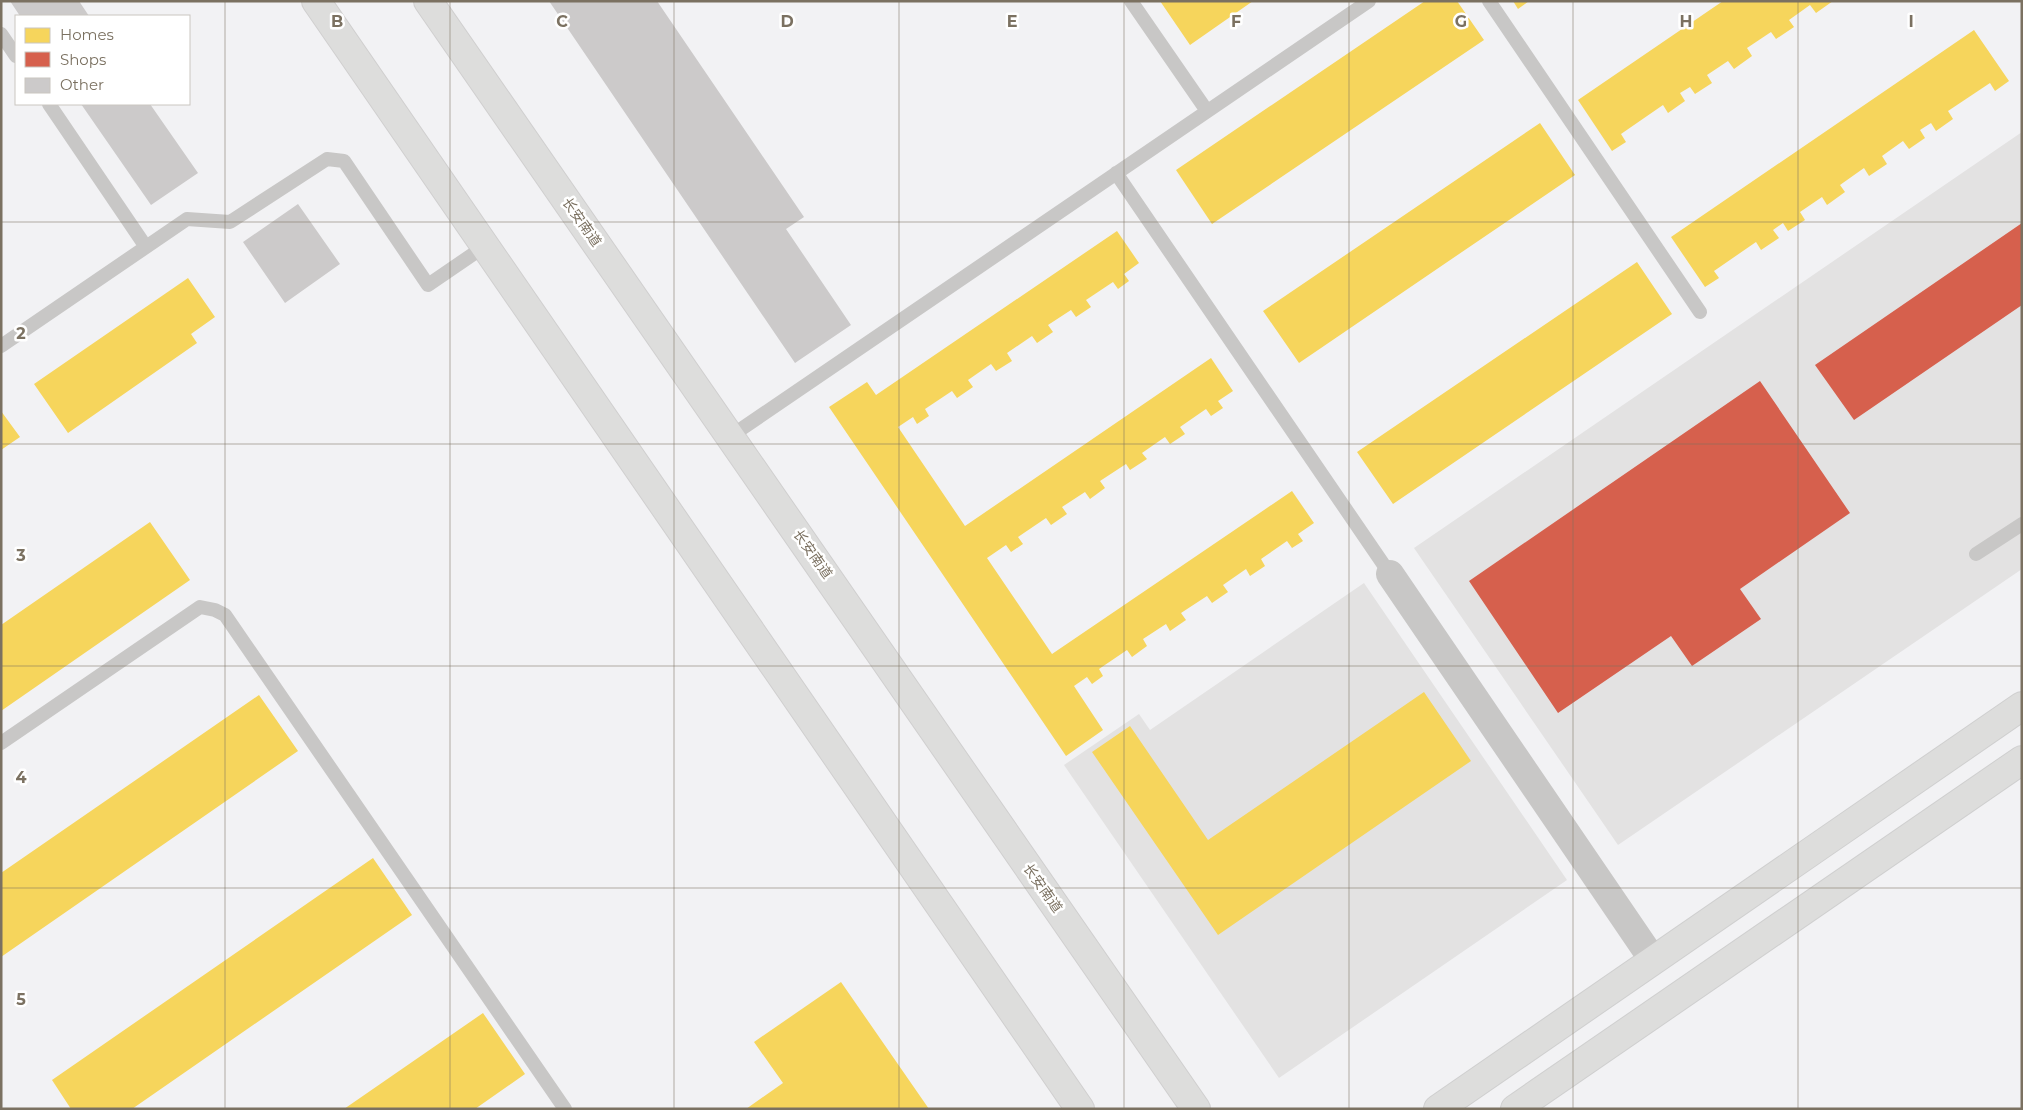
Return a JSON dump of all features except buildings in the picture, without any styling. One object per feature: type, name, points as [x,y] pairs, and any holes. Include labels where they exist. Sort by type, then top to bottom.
[{"type":"main road","points":[[316,1],[1080,1109]]},
{"type":"main road","name":"长安南道","points":[[428,1],[1196,1109]]},
{"type":"main road","points":[[1438,1109],[2022,706]]},
{"type":"main road","points":[[1515,1109],[2022,760]]},
{"type":"street","points":[[1390,574],[1653,960]]},
{"type":"lane","points":[[1131,1],[1206,111]]},
{"type":"lane","points":[[731,436],[1369,1]]},
{"type":"lane","points":[[1489,1],[1700,312]]},
{"type":"lane","points":[[1,34],[15,55]]},
{"type":"lane","points":[[49,105],[146,247]]},
{"type":"lane","points":[[1,346],[187,219],[230,222],[327,159],[344,161],[428,285],[485,246]]},
{"type":"lane","points":[[1116,173],[1390,574]]},
{"type":"lane","points":[[1976,554],[2022,524]]},
{"type":"lane","points":[[1,742],[200,607],[215,610],[225,615],[565,1109]]},
{"type":"shaded area","points":[[2022,132],[2022,569],[1618,845],[1414,548]]},
{"type":"shaded area","points":[[1364,583],[1567,880],[1279,1078],[1064,765],[1139,714],[1150,730]]}]
